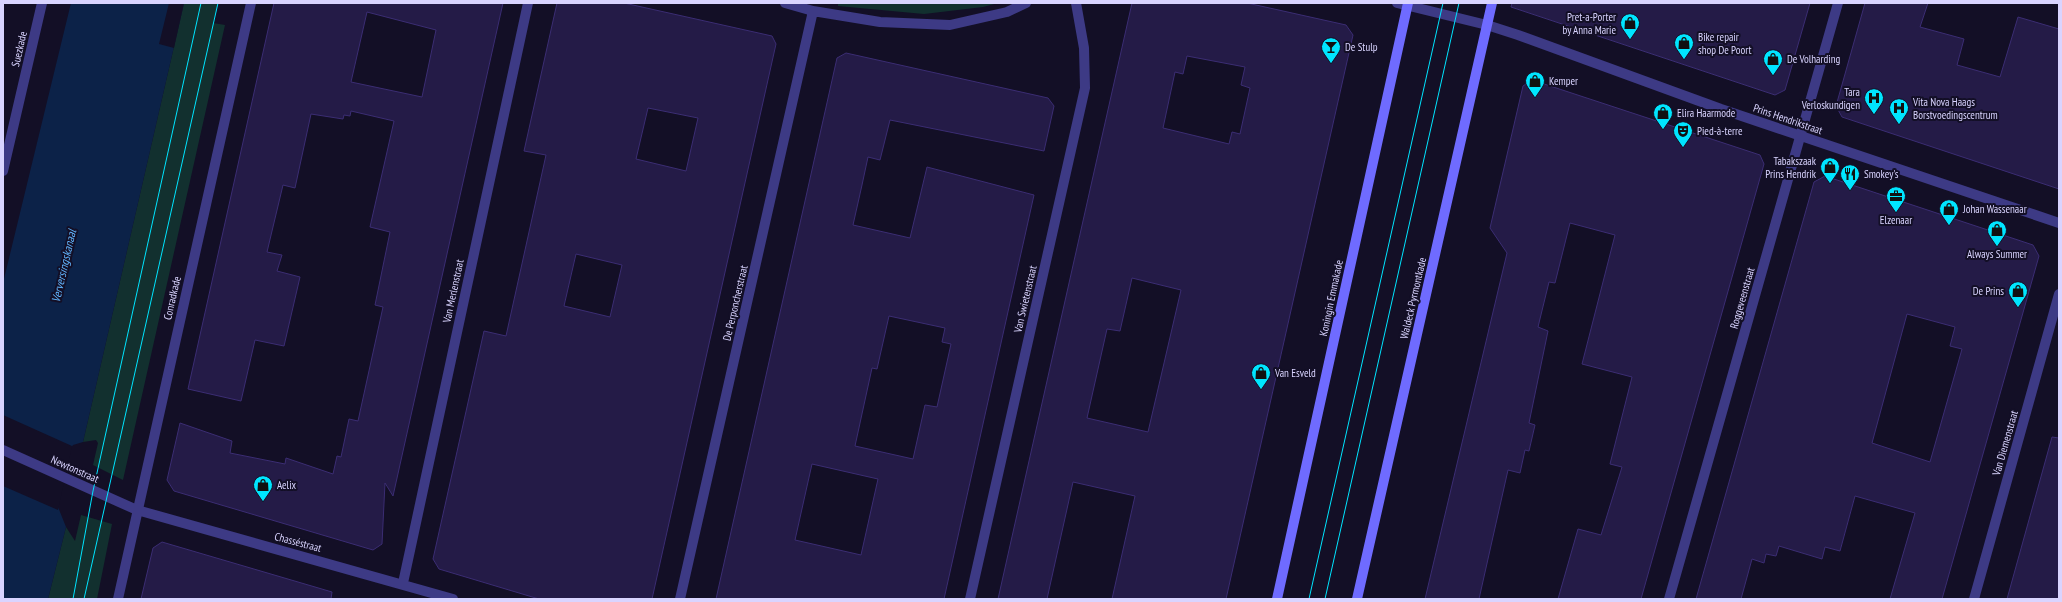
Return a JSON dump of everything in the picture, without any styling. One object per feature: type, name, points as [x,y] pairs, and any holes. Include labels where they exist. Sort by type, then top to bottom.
[{"type":"main road","name":"Waldeck Pyrmontkade","points":[[1357,599],[1492,3]]},
{"type":"main road","name":"Koningin Emmakade","points":[[1277,599],[1408,4]]},
{"type":"street","name":"Suezkade","points":[[3,171],[42,3]]},
{"type":"street","name":"Conradkade","points":[[118,599],[251,3]]},
{"type":"street","name":"Van Merlenstraat","points":[[403,583],[528,3]]},
{"type":"street","points":[[785,3],[813,11],[880,22],[950,25],[1007,12],[1026,3]]},
{"type":"street","name":"Van Swietenstraat","points":[[970,599],[1085,88],[1084,48],[1076,3]]},
{"type":"street","name":"Prins Hendrikstraat","points":[[1397,3],[1408,4],[1487,25],[1800,136],[2059,222]]},
{"type":"street","name":"Roggeveenstraat","points":[[1669,599],[1838,3]]},
{"type":"street","name":"De Perponcherstraat","points":[[680,599],[813,11]]},
{"type":"street","name":"Van Diemenstraat","points":[[1974,599],[2059,294]]},
{"type":"street","name":"Newtonstraat","points":[[3,450],[137,510]]},
{"type":"street","name":"Chasséstraat","points":[[137,510],[403,583],[453,599]]},
{"type":"green space","points":[[184,3],[218,3],[213,23],[225,25],[123,480],[93,465],[98,443],[96,440],[83,442]]},
{"type":"green space","points":[[838,3],[998,3],[983,7],[924,14],[838,6]]},
{"type":"green space","points":[[81,515],[112,524],[97,599],[48,599],[66,527],[75,541]]},
{"type":"water","name":"Verversingskanaal","points":[[71,3],[184,3],[83,442],[73,445],[70,449],[58,507],[66,527],[48,599],[3,599],[3,283]]},
{"type":"pier","points":[[169,3],[184,3],[174,48],[159,44]]},
{"type":"pier","points":[[3,415],[72,446],[58,510],[3,486]]},
{"type":"building","points":[[274,3],[503,3],[393,496],[385,483],[382,544],[373,550],[174,491],[167,480],[180,423],[232,441],[230,453],[285,464],[286,458],[333,474],[337,456],[341,457],[349,419],[358,421],[383,307],[375,305],[390,232],[370,227],[394,121],[351,111],[350,116],[344,115],[343,119],[311,114],[295,188],[283,185],[267,252],[282,255],[277,271],[300,277],[284,346],[255,340],[241,401],[188,389]],"holes":[[[367,12],[436,30],[422,97],[351,82]]]},
{"type":"building","points":[[557,3],[624,3],[772,36],[776,44],[652,599],[539,599],[439,569],[433,559],[484,331],[506,336],[546,155],[524,151]],"holes":[[[648,108],[698,118],[686,171],[636,159]],[[576,254],[622,265],[610,317],[564,306]]]},
{"type":"building","points":[[1132,3],[1247,3],[1346,25],[1353,35],[1226,599],[1112,599],[1135,496],[1073,482],[1047,599],[998,599]],"holes":[[[1187,56],[1245,67],[1241,85],[1250,88],[1240,134],[1232,132],[1229,144],[1163,128],[1175,72],[1183,74]],[[1132,278],[1181,290],[1148,432],[1087,418],[1107,329],[1120,331]]]},
{"type":"building","points":[[1512,3],[1810,3],[1785,90],[1775,95],[1511,7]]},
{"type":"building","points":[[1865,3],[1928,3],[1920,27],[1964,39],[1957,65],[2000,77],[2018,17],[2059,29],[2059,189],[1842,117],[1836,106]]},
{"type":"building","points":[[846,53],[1048,98],[1054,106],[1044,151],[890,120],[880,160],[868,157],[853,225],[910,238],[927,167],[1034,195],[944,599],[716,599],[837,58]],"holes":[[[889,316],[945,328],[942,342],[951,344],[937,407],[925,405],[913,459],[855,446],[872,368],[877,369]],[[812,464],[878,479],[861,555],[795,540]]]},
{"type":"building","points":[[1532,80],[1760,155],[1764,164],[1641,599],[1558,599],[1578,529],[1601,535],[1622,467],[1610,464],[1632,377],[1582,364],[1615,235],[1570,223],[1555,283],[1549,282],[1538,327],[1548,331],[1529,423],[1535,425],[1529,451],[1525,450],[1520,473],[1508,470],[1479,599],[1425,599],[1507,253],[1490,228],[1523,86]]},
{"type":"building","points":[[1825,176],[2033,245],[2039,256],[1942,599],[1890,599],[1915,513],[1855,496],[1840,551],[1825,547],[1822,559],[1779,546],[1776,556],[1766,554],[1764,563],[1752,559],[1741,599],[1696,599],[1814,182]],"holes":[[[1907,314],[1955,327],[1950,346],[1962,349],[1930,462],[1872,443]]]},
{"type":"building","points":[[2052,437],[2059,438],[2059,599],[2007,599]]},
{"type":"building","points":[[162,542],[332,592],[331,599],[141,599],[153,548]]},
{"type":"tram line","points":[[73,599],[93,491],[201,3]]},
{"type":"tram line","points":[[84,599],[218,3]]},
{"type":"tram line","points":[[1309,599],[1443,3]]},
{"type":"tram line","points":[[1325,599],[1459,3]]},
{"type":"place","name":"Pret-a-Porter by Anna Marie","points":[[1630,40]]},
{"type":"place","name":"Bike repair shop De Poort","points":[[1684,60]]},
{"type":"place","name":"De Stulp","points":[[1331,64]]},
{"type":"place","name":"De Volharding","points":[[1773,76]]},
{"type":"place","name":"Kemper","points":[[1535,98]]},
{"type":"place","name":"Tara Verloskundigen","points":[[1874,115]]},
{"type":"place","name":"Vita Nova Haags Borstvoedingscentrum","points":[[1899,125]]},
{"type":"place","name":"Elira Haarmode","points":[[1663,130]]},
{"type":"place","name":"Pied-à-terre","points":[[1683,148]]},
{"type":"place","name":"Tabakszaak Prins Hendrik","points":[[1830,184]]},
{"type":"place","name":"Smokey's","points":[[1850,191]]},
{"type":"place","name":"Elzenaar","points":[[1896,213]]},
{"type":"place","name":"Johan Wassenaar","points":[[1949,226]]},
{"type":"place","name":"Always Summer","points":[[1997,247]]},
{"type":"place","name":"De Prins","points":[[2018,308]]},
{"type":"place","name":"Van Esveld","points":[[1261,390]]},
{"type":"place","name":"Aelix","points":[[263,502]]}]
